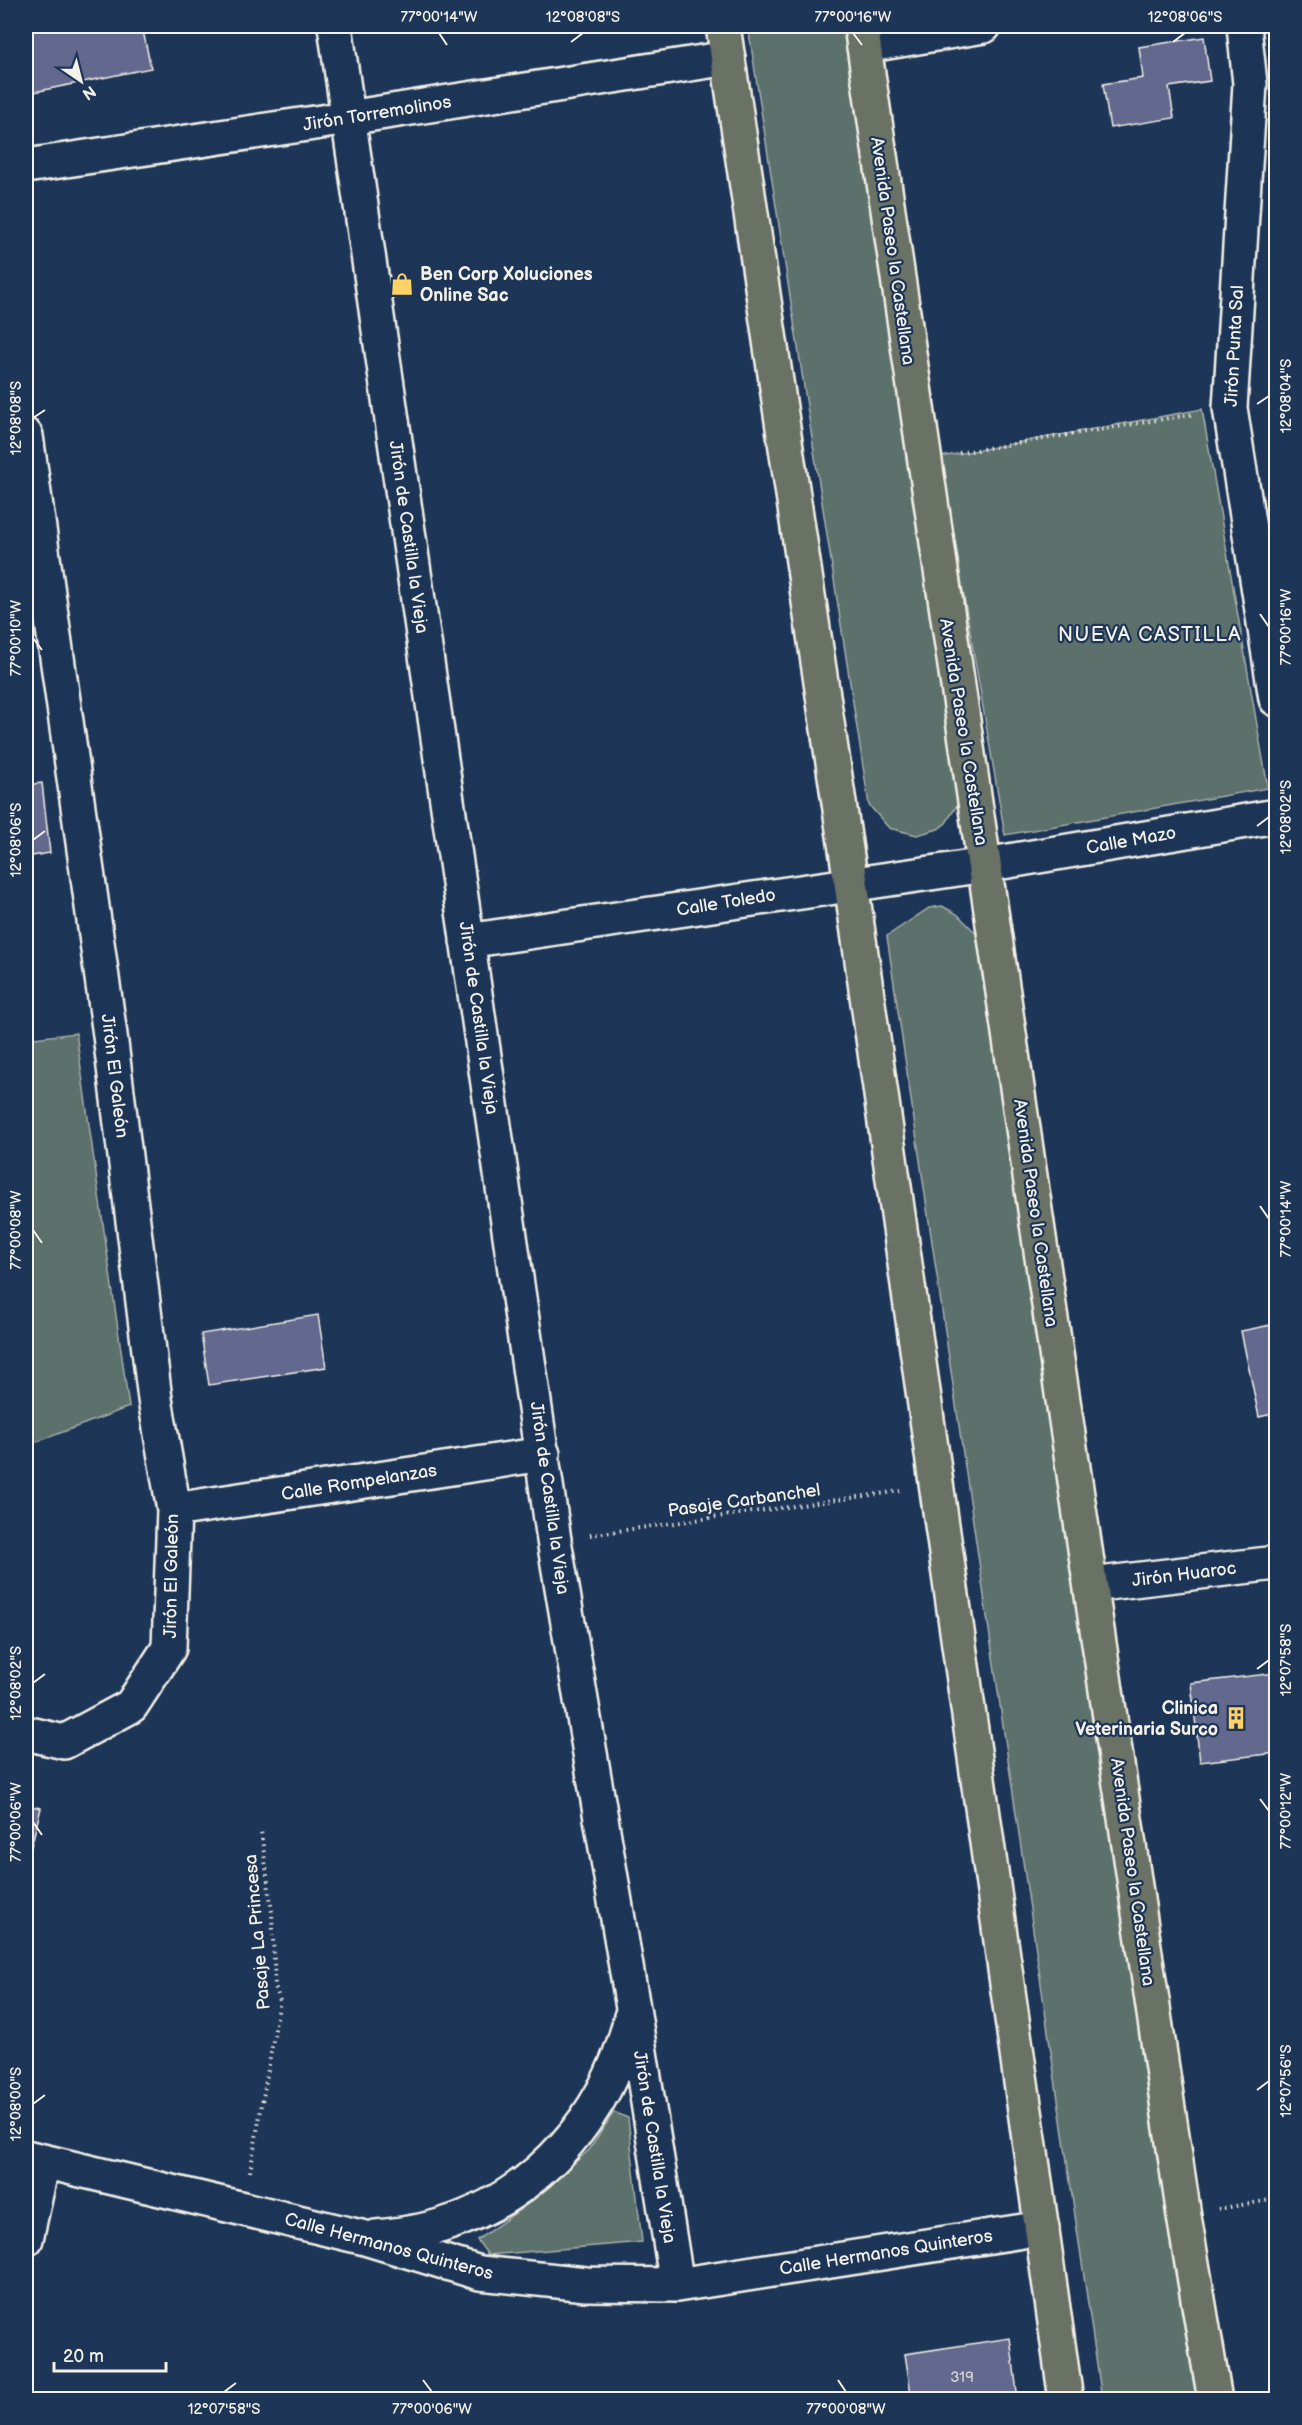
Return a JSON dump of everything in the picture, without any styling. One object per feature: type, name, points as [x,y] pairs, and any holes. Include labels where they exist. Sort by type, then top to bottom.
[{"type":"main road","points":[[723,26],[851,883],[1066,2400]]},
{"type":"main road","name":"Avenida Paseo la Castellana","points":[[862,36],[1184,2216],[1215,2400]]},
{"type":"street","name":"Jirón de Castilla la Vieja","points":[[335,26],[554,1540],[677,2285]]},
{"type":"street","points":[[862,36],[984,26]]},
{"type":"street","name":"Jirón Punta Sal","points":[[1244,26],[1250,84],[1230,408],[1276,699]]},
{"type":"street","name":"Jirón Torremolinos","points":[[26,166],[348,118],[728,57]]},
{"type":"street","name":"Jirón El Galeón","points":[[26,1733],[64,1742],[131,1706],[169,1648],[174,1510],[154,1399],[110,1035],[27,451]]},
{"type":"street","name":"Calle Mazo","points":[[985,865],[1276,816]]},
{"type":"street","name":"Calle Toledo","points":[[468,941],[985,865]]},
{"type":"street","name":"Calle Rompelanzas","points":[[174,1510],[543,1454]]},
{"type":"street","name":"Jirón Huaroc","points":[[1091,1585],[1276,1563]]},
{"type":"street","name":"Jirón de Castilla la Vieja","points":[[365,2238],[421,2231],[470,2215],[528,2180],[553,2160],[573,2138],[598,2102],[619,2059],[633,2008]]},
{"type":"street","points":[[26,2239],[34,2159]]},
{"type":"street","name":"Calle Hermanos Quinteros","points":[[34,2159],[365,2238],[480,2273],[586,2284],[677,2285],[1042,2228]]},
{"type":"path","points":[[923,459],[1230,408]]},
{"type":"path","name":"Pasaje Carbanchel","points":[[554,1540],[937,1486]]},
{"type":"path","name":"Pasaje La Princesa","points":[[250,2172],[280,2001],[275,1986],[272,1912],[261,1832]]},
{"type":"path","points":[[1184,2216],[1276,2199]]},
{"type":"green space","points":[[748,26],[844,26],[959,802],[946,823],[938,829],[917,835],[889,828],[869,805]]},
{"type":"green space","points":[[1202,409],[1268,788],[1005,835],[940,457]]},
{"type":"green space","points":[[942,906],[957,914],[976,933],[1197,2399],[1102,2399],[887,936],[929,908]]},
{"type":"green space","points":[[76,1033],[129,1407],[26,1446],[26,1039]]},
{"type":"green space","points":[[614,2112],[628,2118],[642,2242],[488,2255],[477,2240],[532,2201],[589,2150]]},
{"type":"building","points":[[26,26],[142,26],[151,68],[29,93],[26,78]]},
{"type":"building","points":[[1204,37],[1210,81],[1169,87],[1174,118],[1110,128],[1103,84],[1143,78],[1139,47]]},
{"type":"building","points":[[42,783],[50,853],[26,857],[26,785]]},
{"type":"building","points":[[318,1315],[326,1367],[209,1385],[201,1334]]},
{"type":"building","points":[[1276,1324],[1276,1413],[1259,1417],[1241,1331]]},
{"type":"building","name":"Clinica Veterinaria Surco","points":[[1276,1673],[1276,1753],[1200,1762],[1191,1683]]},
{"type":"building","points":[[26,1805],[41,1808],[26,1866]]},
{"type":"building","points":[[1010,2338],[1018,2400],[912,2400],[905,2354]]},
{"type":"place","name":"Ben Corp Xoluciones Online Sac","points":[[402,284]]},
{"type":"place","name":"Clinica Veterinaria Surco","points":[[1236,1718]]},
{"type":"district","name":"NUEVA CASTILLA","points":[[1150,634]]}]
